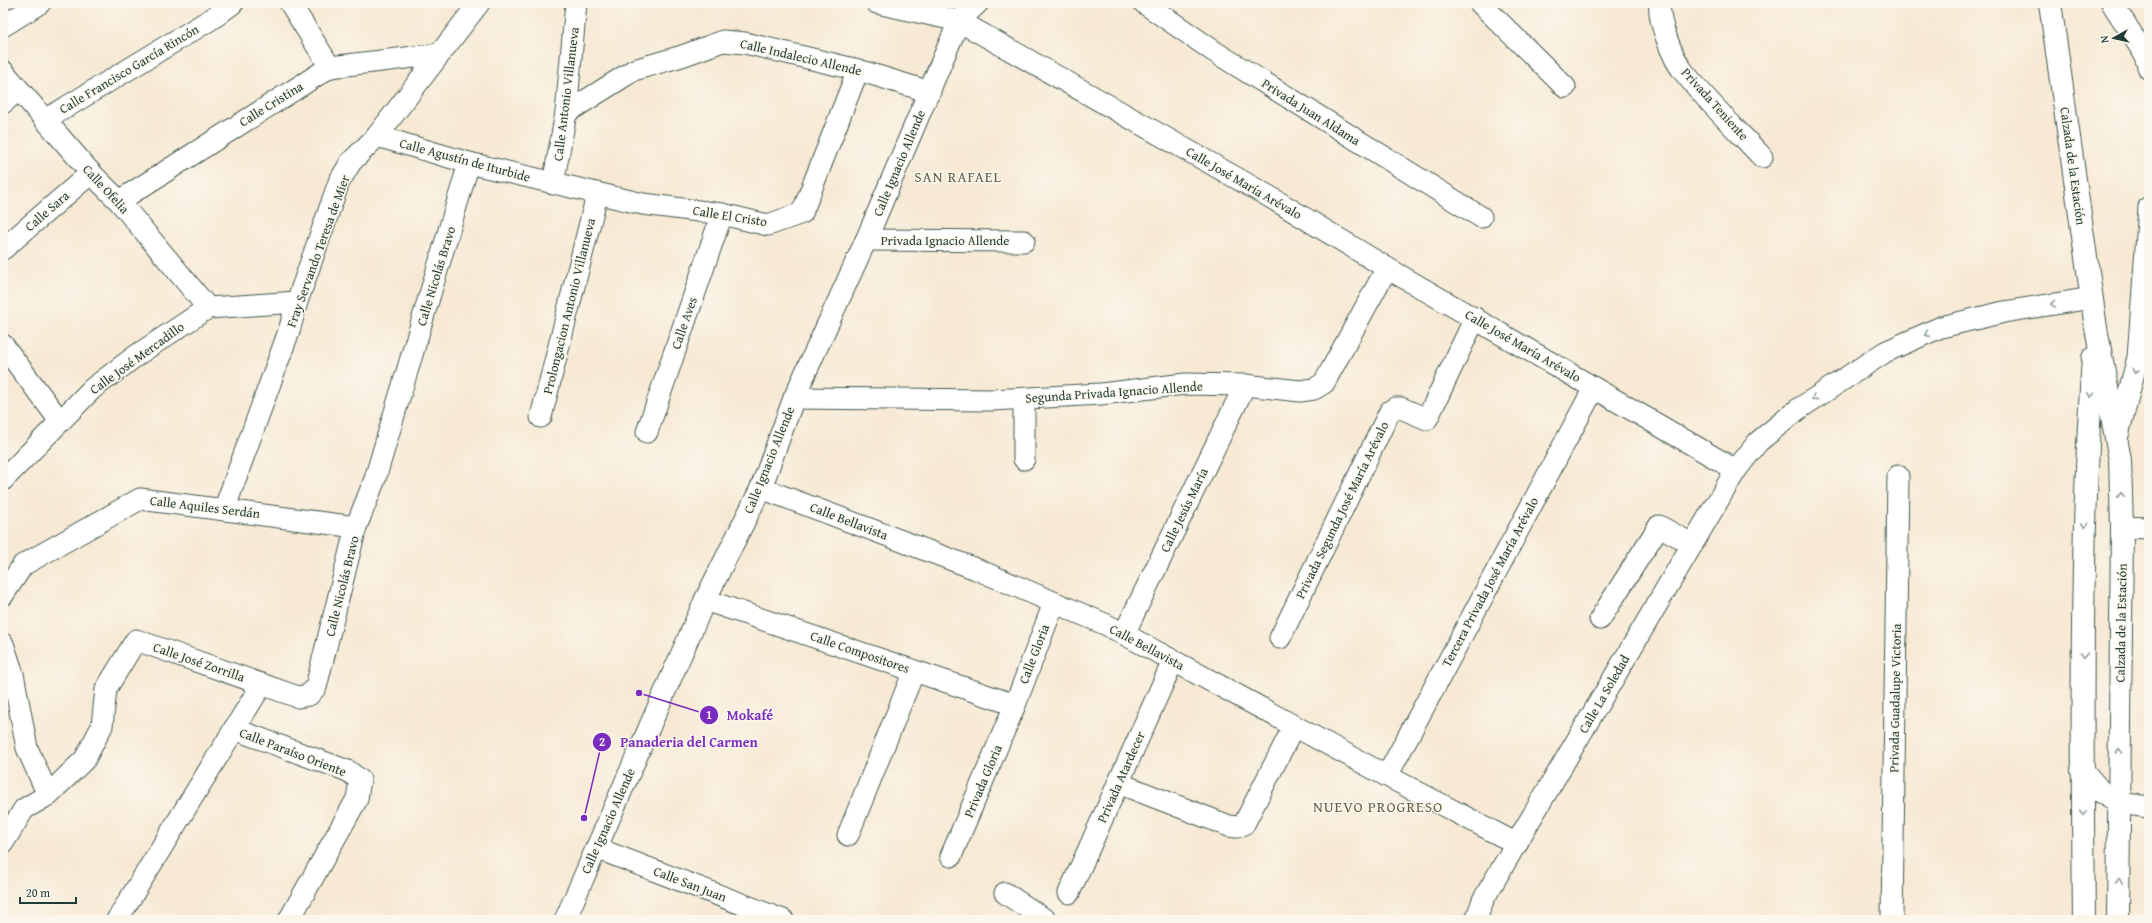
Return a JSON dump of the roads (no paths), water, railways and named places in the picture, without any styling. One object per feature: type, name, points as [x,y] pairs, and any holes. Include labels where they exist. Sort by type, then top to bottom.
[{"type":"main road","name":"Calzada de la Estación","points":[[2050,3],[2096,328],[2120,460],[2122,527],[2118,920]]},
{"type":"main road","name":"Calzada de la Estación","points":[[2082,920],[2082,770],[2086,459],[2096,328]]},
{"type":"main road","points":[[2086,459],[2098,455],[2110,456],[2120,460]]},
{"type":"main road","points":[[2082,770],[2101,792],[2119,803]]},
{"type":"street","points":[[3,26],[40,3]]},
{"type":"street","name":"Calle Francisco García Rincón","points":[[45,120],[213,18],[233,3]]},
{"type":"street","points":[[290,3],[330,66]]},
{"type":"street","name":"Fray Servando Teresa de Mier","points":[[224,510],[289,331],[297,302],[339,182],[351,162],[377,136],[480,3]]},
{"type":"street","name":"Calle Antonio Villanueva","points":[[553,184],[566,113],[576,3]]},
{"type":"street","name":"Calle José María Arévalo","points":[[877,3],[959,21],[1270,197],[1387,268],[1736,470]]},
{"type":"street","name":"Calle Ignacio Allende","points":[[565,920],[705,600],[761,488],[794,398],[866,240],[959,21],[978,3]]},
{"type":"street","name":"Privada Juan Aldama","points":[[1144,3],[1215,52],[1481,217]]},
{"type":"street","points":[[1480,3],[1565,87]]},
{"type":"street","name":"Privada Teniente","points":[[1660,3],[1659,9],[1665,34],[1682,70],[1762,157]]},
{"type":"street","points":[[2112,3],[2144,53],[2149,69]]},
{"type":"street","name":"Calle Indalecio Allende","points":[[566,113],[634,70],[682,56],[723,41],[745,43],[858,70],[930,92]]},
{"type":"street","name":"Calle Cristina","points":[[119,201],[330,66],[440,54]]},
{"type":"street","name":"Calle El Cristo","points":[[553,184],[643,204],[722,214],[768,225],[802,213],[858,70]]},
{"type":"street","name":"Calle Ofelia","points":[[3,71],[10,97],[45,120],[90,173],[119,201],[208,308]]},
{"type":"street","name":"Calle Agustín de Iturbide","points":[[377,136],[469,163],[553,184]]},
{"type":"street","name":"Calle Nicolás Bravo","points":[[262,684],[298,697],[309,695],[316,687],[356,527],[375,479],[469,163]]},
{"type":"street","name":"Calle Sara","points":[[3,249],[90,173]]},
{"type":"street","name":"Prolongacion Antonio Villanueva","points":[[541,417],[597,195]]},
{"type":"street","points":[[2117,439],[2138,357],[2149,207]]},
{"type":"street","name":"Calle Aves","points":[[647,432],[722,214]]},
{"type":"street","name":"Privada Ignacio Allende","points":[[866,240],[1024,241]]},
{"type":"street","name":"Segunda Privada Ignacio Allende","points":[[794,398],[1024,399],[1101,394],[1185,384],[1245,386],[1300,391],[1314,389],[1324,383],[1342,347],[1387,268]]},
{"type":"street","points":[[1736,470],[1758,442],[1797,410],[1885,352],[1941,327],[2004,312],[2092,298]]},
{"type":"street","points":[[208,308],[297,302]]},
{"type":"street","name":"Calle José Mercadillo","points":[[3,480],[92,389],[137,355],[208,308]]},
{"type":"street","name":"Privada Segunda José María Arévalo","points":[[1280,638],[1390,411],[1394,408],[1401,408],[1427,419],[1475,318]]},
{"type":"street","points":[[3,346],[60,421]]},
{"type":"street","name":"Calle Jesús María","points":[[1124,634],[1245,386]]},
{"type":"street","name":"Tercera Privada José María Arévalo","points":[[1387,776],[1594,388]]},
{"type":"street","points":[[1024,399],[1024,459]]},
{"type":"street","name":"Calle La Soledad","points":[[1476,920],[1483,900],[1736,470]]},
{"type":"street","name":"Privada Guadalupe Victoria","points":[[1892,920],[1898,476]]},
{"type":"street","name":"Calle Bellavista","points":[[761,488],[976,569],[1124,634],[1387,776],[1517,844]]},
{"type":"street","name":"Calle Aquiles Serdán","points":[[3,595],[23,565],[140,499],[356,527]]},
{"type":"street","points":[[1600,618],[1659,526],[1692,544]]},
{"type":"street","points":[[2122,527],[2149,528]]},
{"type":"street","name":"Calle Compositores","points":[[705,600],[1015,705]]},
{"type":"street","name":"Calle Gloria","points":[[1015,705],[1054,603]]},
{"type":"street","name":"Calle José Zorrilla","points":[[48,795],[85,759],[102,726],[106,689],[136,640],[262,684]]},
{"type":"street","points":[[3,644],[14,674],[27,748],[48,795],[24,809],[3,843]]},
{"type":"street","name":"Privada Atardecer","points":[[1069,893],[1173,661]]},
{"type":"street","points":[[848,835],[914,671]]},
{"type":"street","points":[[117,920],[262,684]]},
{"type":"street","name":"Privada Gloria","points":[[951,856],[1015,705]]},
{"type":"street","points":[[1118,783],[1229,826],[1237,827],[1244,824],[1294,726]]},
{"type":"street","name":"Calle Paraíso Oriente","points":[[234,729],[348,771],[360,780],[357,799],[289,920]]},
{"type":"street","points":[[2119,803],[2149,807]]},
{"type":"street","name":"Calle San Juan","points":[[596,848],[783,920]]},
{"type":"street","points":[[1004,893],[1046,920]]},
{"type":"place","name":"Mokafé","points":[[639,693]]},
{"type":"place","name":"Panaderia del Carmen","points":[[584,818]]},
{"type":"district","name":"SAN RAFAEL","points":[[958,176]]},
{"type":"district","name":"NUEVO PROGRESO","points":[[1378,806]]}]
